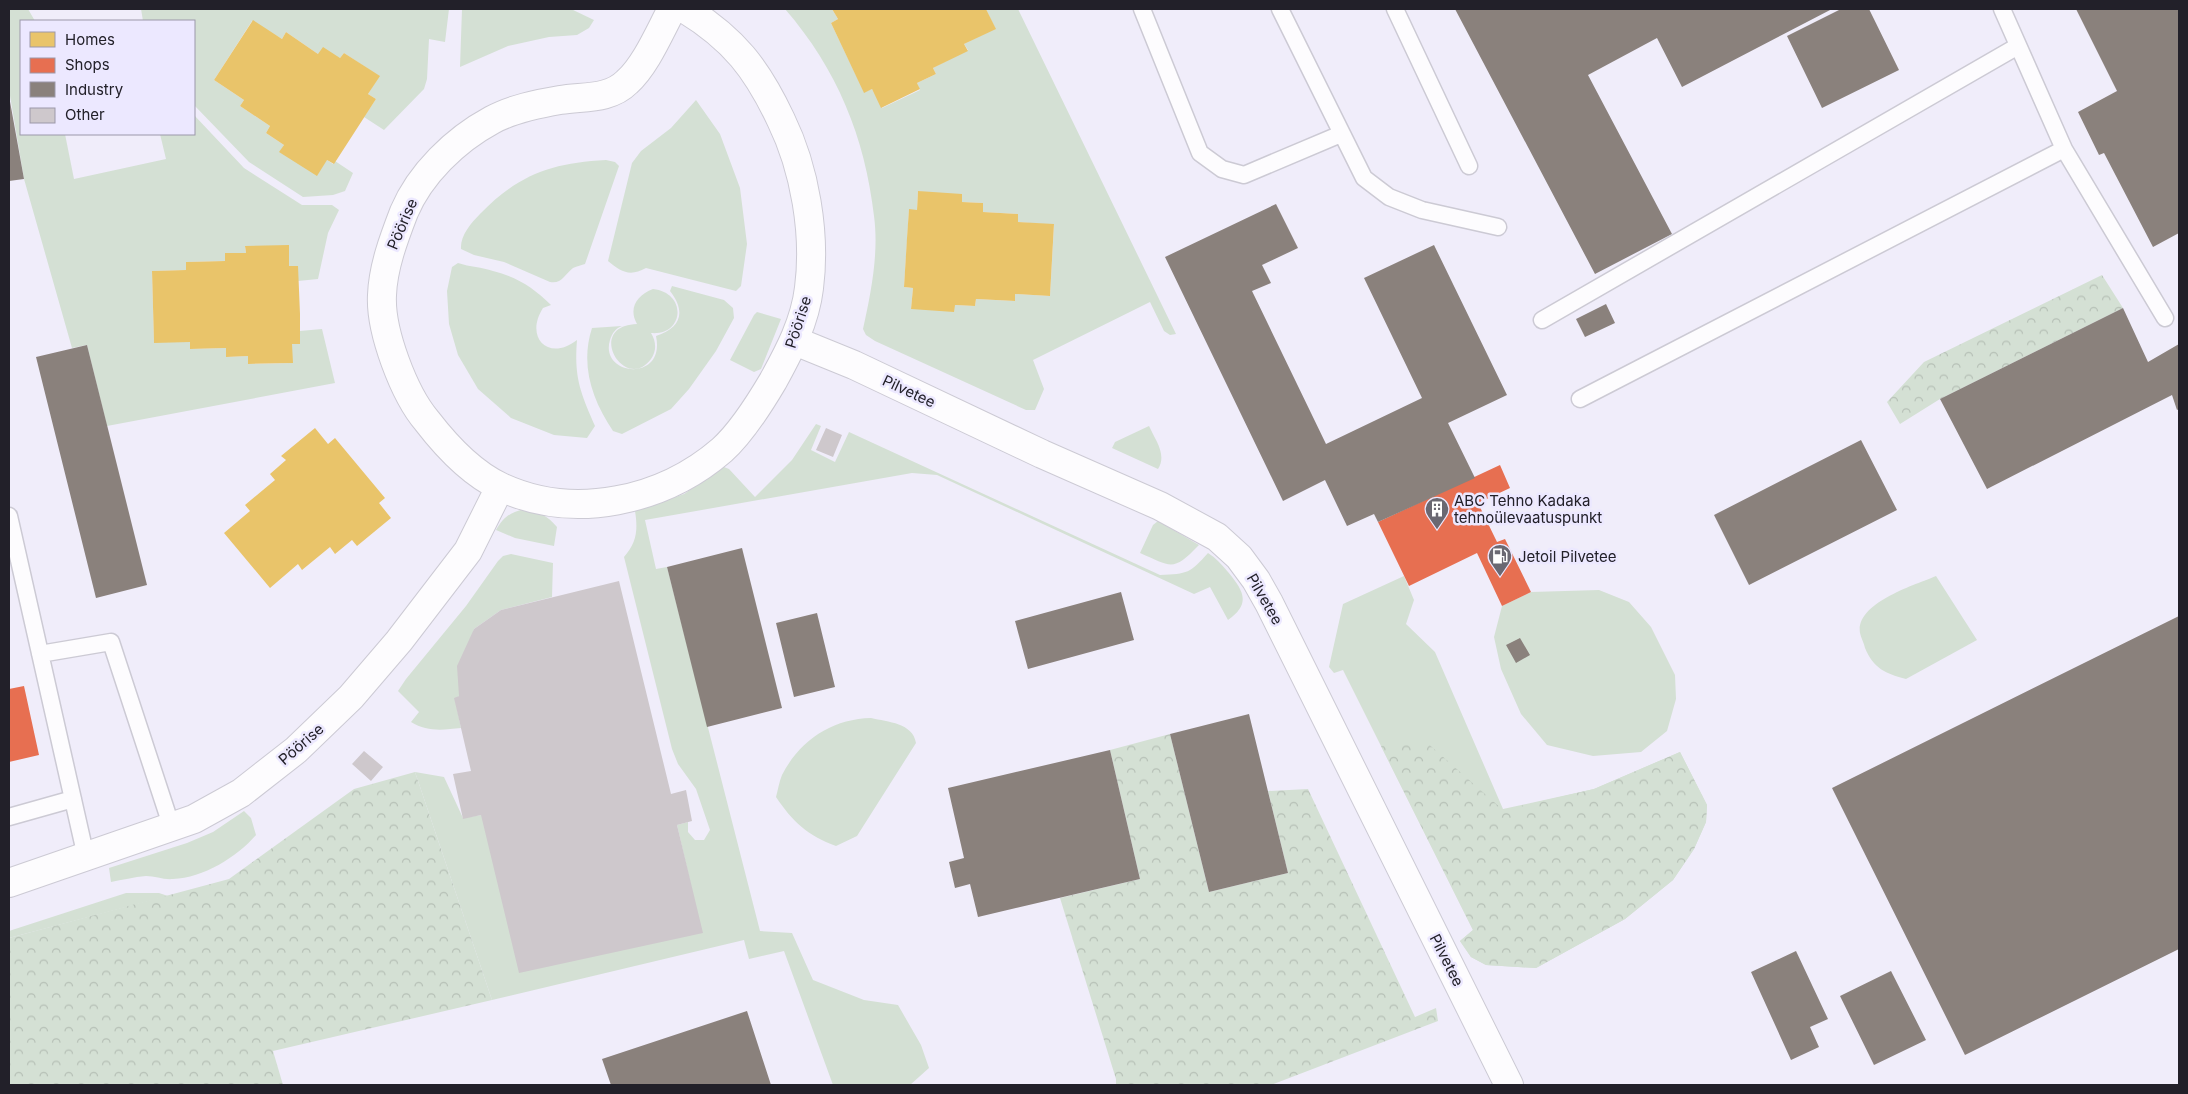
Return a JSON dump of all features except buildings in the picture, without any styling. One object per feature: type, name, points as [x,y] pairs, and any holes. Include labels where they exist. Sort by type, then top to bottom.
[{"type":"street","name":"Pöörise","points":[[672,9],[638,69],[626,84],[602,96],[530,105],[492,120],[458,144],[429,170],[406,208],[388,257],[381,298],[389,342],[399,372],[419,412],[444,443],[472,468],[500,487],[535,499],[579,505],[630,498],[680,480],[724,448],[760,402],[795,341],[809,290],[810,230],[801,172],[792,145],[765,85],[731,42],[685,9]]},
{"type":"street","name":"Pilvetee","points":[[795,341],[846,361],[1042,454],[1160,506],[1217,537],[1239,557],[1256,580],[1269,603],[1509,1085]]},
{"type":"street","name":"Pöörise","points":[[9,883],[194,819],[241,793],[296,750],[351,696],[399,641],[468,550],[500,487]]},
{"type":"lane","points":[[1142,9],[1200,153],[1222,169],[1244,175],[1341,134]]},
{"type":"lane","points":[[1280,9],[1364,178],[1389,198],[1422,210],[1498,227]]},
{"type":"lane","points":[[1395,9],[1469,166]]},
{"type":"lane","points":[[2002,9],[2064,149],[2165,318]]},
{"type":"lane","points":[[1542,320],[2018,46]]},
{"type":"lane","points":[[1580,400],[2064,149]]},
{"type":"lane","points":[[9,516],[86,857]]},
{"type":"lane","points":[[40,654],[112,642],[172,828]]},
{"type":"lane","points":[[9,818],[73,799]]},
{"type":"green space","points":[[9,9],[28,9],[34,20],[20,20],[20,135],[65,135],[74,179],[166,159],[160,135],[195,135],[195,116],[244,168],[302,205],[332,205],[339,210],[328,233],[318,279],[298,281],[289,266],[289,246],[245,247],[246,253],[225,261],[186,262],[186,270],[152,271],[154,342],[190,342],[191,349],[226,348],[226,357],[248,356],[249,364],[292,363],[292,344],[300,344],[300,331],[322,329],[335,383],[107,426],[87,345],[72,348],[24,179],[9,90]]},
{"type":"green space","points":[[141,9],[449,9],[445,42],[429,39],[427,79],[424,89],[384,130],[364,117],[376,99],[368,94],[379,76],[344,53],[340,58],[318,54],[286,32],[282,39],[252,21],[214,80],[244,100],[240,106],[270,126],[266,133],[284,145],[280,152],[327,160],[333,164],[335,161],[353,173],[345,191],[333,195],[303,197],[249,162],[195,106],[195,20],[143,20]]},
{"type":"green space","points":[[462,9],[571,9],[594,20],[589,28],[577,35],[549,37],[508,46],[460,67]]},
{"type":"green space","points":[[785,9],[832,9],[838,19],[831,23],[864,92],[872,89],[882,108],[920,90],[917,83],[936,74],[933,68],[968,50],[964,44],[995,28],[986,9],[1018,9],[1176,334],[1170,335],[1164,331],[1150,302],[1033,360],[1044,389],[1035,410],[1026,410],[875,341],[866,335],[863,329],[871,287],[876,244],[870,187],[864,159],[846,105],[820,56]],"holes":[[[918,191],[962,202],[983,203],[983,212],[1018,214],[1018,222],[1054,225],[1050,296],[1015,294],[1014,301],[976,299],[975,306],[955,305],[911,309],[913,288],[904,287],[909,210],[917,210]]]},
{"type":"green space","points":[[696,100],[720,134],[740,188],[747,244],[741,286],[736,291],[646,268],[630,273],[617,268],[608,261],[632,163],[641,151],[671,128]]},
{"type":"green space","points":[[606,160],[615,162],[619,166],[585,264],[573,268],[557,282],[550,282],[504,262],[474,255],[461,249],[464,235],[477,218],[494,200],[523,180],[537,173],[569,164]]},
{"type":"green space","points":[[458,263],[510,276],[532,288],[545,299],[551,305],[543,308],[536,329],[542,344],[557,348],[567,346],[577,340],[577,375],[585,403],[595,426],[587,438],[554,435],[511,418],[478,389],[458,355],[449,324],[447,291],[452,267]]},
{"type":"green space","points":[[2102,275],[2123,308],[1940,399],[1900,424],[1887,402],[1924,362]]},
{"type":"green space","points":[[672,286],[724,300],[733,308],[734,318],[716,351],[689,389],[671,409],[622,434],[613,431],[599,407],[590,382],[587,355],[592,328],[622,326],[616,329],[612,335],[609,352],[614,361],[622,367],[633,369],[643,367],[651,362],[656,351],[656,336],[671,329],[678,319],[678,306],[670,291]]},
{"type":"green space","points":[[653,289],[664,292],[672,298],[678,314],[670,328],[662,332],[651,333],[655,346],[651,359],[641,368],[630,369],[621,364],[614,355],[611,345],[613,335],[621,328],[637,324],[633,313],[634,307],[642,295]]},
{"type":"green space","points":[[757,312],[781,319],[761,369],[754,372],[730,360]]},
{"type":"green space","points":[[816,424],[821,426],[811,450],[835,462],[849,432],[1160,575],[1188,571],[1197,565],[1208,553],[1234,579],[1243,597],[1240,608],[1228,620],[1210,587],[1194,594],[937,475],[912,473],[645,520],[656,569],[667,567],[760,931],[792,933],[813,980],[864,1000],[898,1005],[921,1045],[929,1068],[910,1085],[833,1085],[784,951],[749,959],[744,940],[492,1000],[415,772],[444,777],[463,818],[481,815],[702,933],[677,825],[688,822],[688,832],[695,840],[704,840],[710,830],[696,789],[678,764],[672,749],[624,557],[636,536],[635,511],[684,494],[724,467],[729,469],[755,497],[792,460]]},
{"type":"green space","points":[[1149,426],[1161,453],[1158,469],[1112,448],[1115,442]]},
{"type":"green space","points":[[524,509],[542,515],[557,527],[554,546],[515,538],[496,530],[507,516]]},
{"type":"green space","points":[[1158,521],[1199,545],[1183,560],[1172,564],[1166,564],[1140,553],[1153,525]]},
{"type":"green space","points":[[511,554],[553,563],[552,597],[501,610],[474,629],[459,696],[455,699],[461,728],[429,729],[411,722],[419,712],[398,691],[466,606],[498,561],[503,556]]},
{"type":"green space","points":[[1404,576],[1414,600],[1406,624],[1435,652],[1503,809],[1594,789],[1680,752],[1707,805],[1706,822],[1694,849],[1673,880],[1625,919],[1536,968],[1486,965],[1471,957],[1460,941],[1473,930],[1343,670],[1334,673],[1329,667],[1343,604]]},
{"type":"green space","points":[[1936,576],[1977,640],[1906,679],[1892,675],[1876,665],[1868,655],[1860,633],[1861,622],[1876,604],[1901,590]]},
{"type":"green space","points":[[1599,590],[1629,602],[1651,627],[1675,675],[1676,699],[1667,731],[1641,752],[1593,756],[1547,745],[1521,714],[1501,669],[1494,637],[1502,606],[1531,592]]},
{"type":"green space","points":[[871,718],[892,722],[905,727],[914,736],[916,743],[857,836],[836,846],[809,832],[788,813],[776,797],[779,783],[789,763],[798,751],[819,734],[843,722]]},
{"type":"green space","points":[[1170,734],[1209,892],[1288,873],[1268,791],[1308,789],[1415,1017],[1436,1008],[1438,1021],[1271,1085],[1116,1085],[1116,1079],[1060,898],[1140,879],[1110,750]]},
{"type":"green space","points":[[1424,740],[1503,810],[1594,789],[1680,752],[1707,805],[1706,822],[1694,849],[1673,880],[1625,919],[1536,968],[1486,965],[1471,957],[1460,941],[1473,930],[1381,746]]},
{"type":"green space","points":[[415,772],[492,1000],[273,1051],[283,1085],[9,1085],[9,938],[229,879],[354,789]]},
{"type":"green space","points":[[244,811],[251,818],[256,835],[239,851],[219,865],[184,878],[170,879],[146,876],[111,882],[109,868],[187,843],[213,832]]},
{"type":"green space","points":[[126,893],[159,893],[168,896],[9,938],[9,931]]},
{"type":"place","name":"ABC Tehno Kadaka tehnoülevaatuspunkt","points":[[1437,530]]},
{"type":"place","name":"Jetoil Pilvetee","points":[[1500,577]]}]
